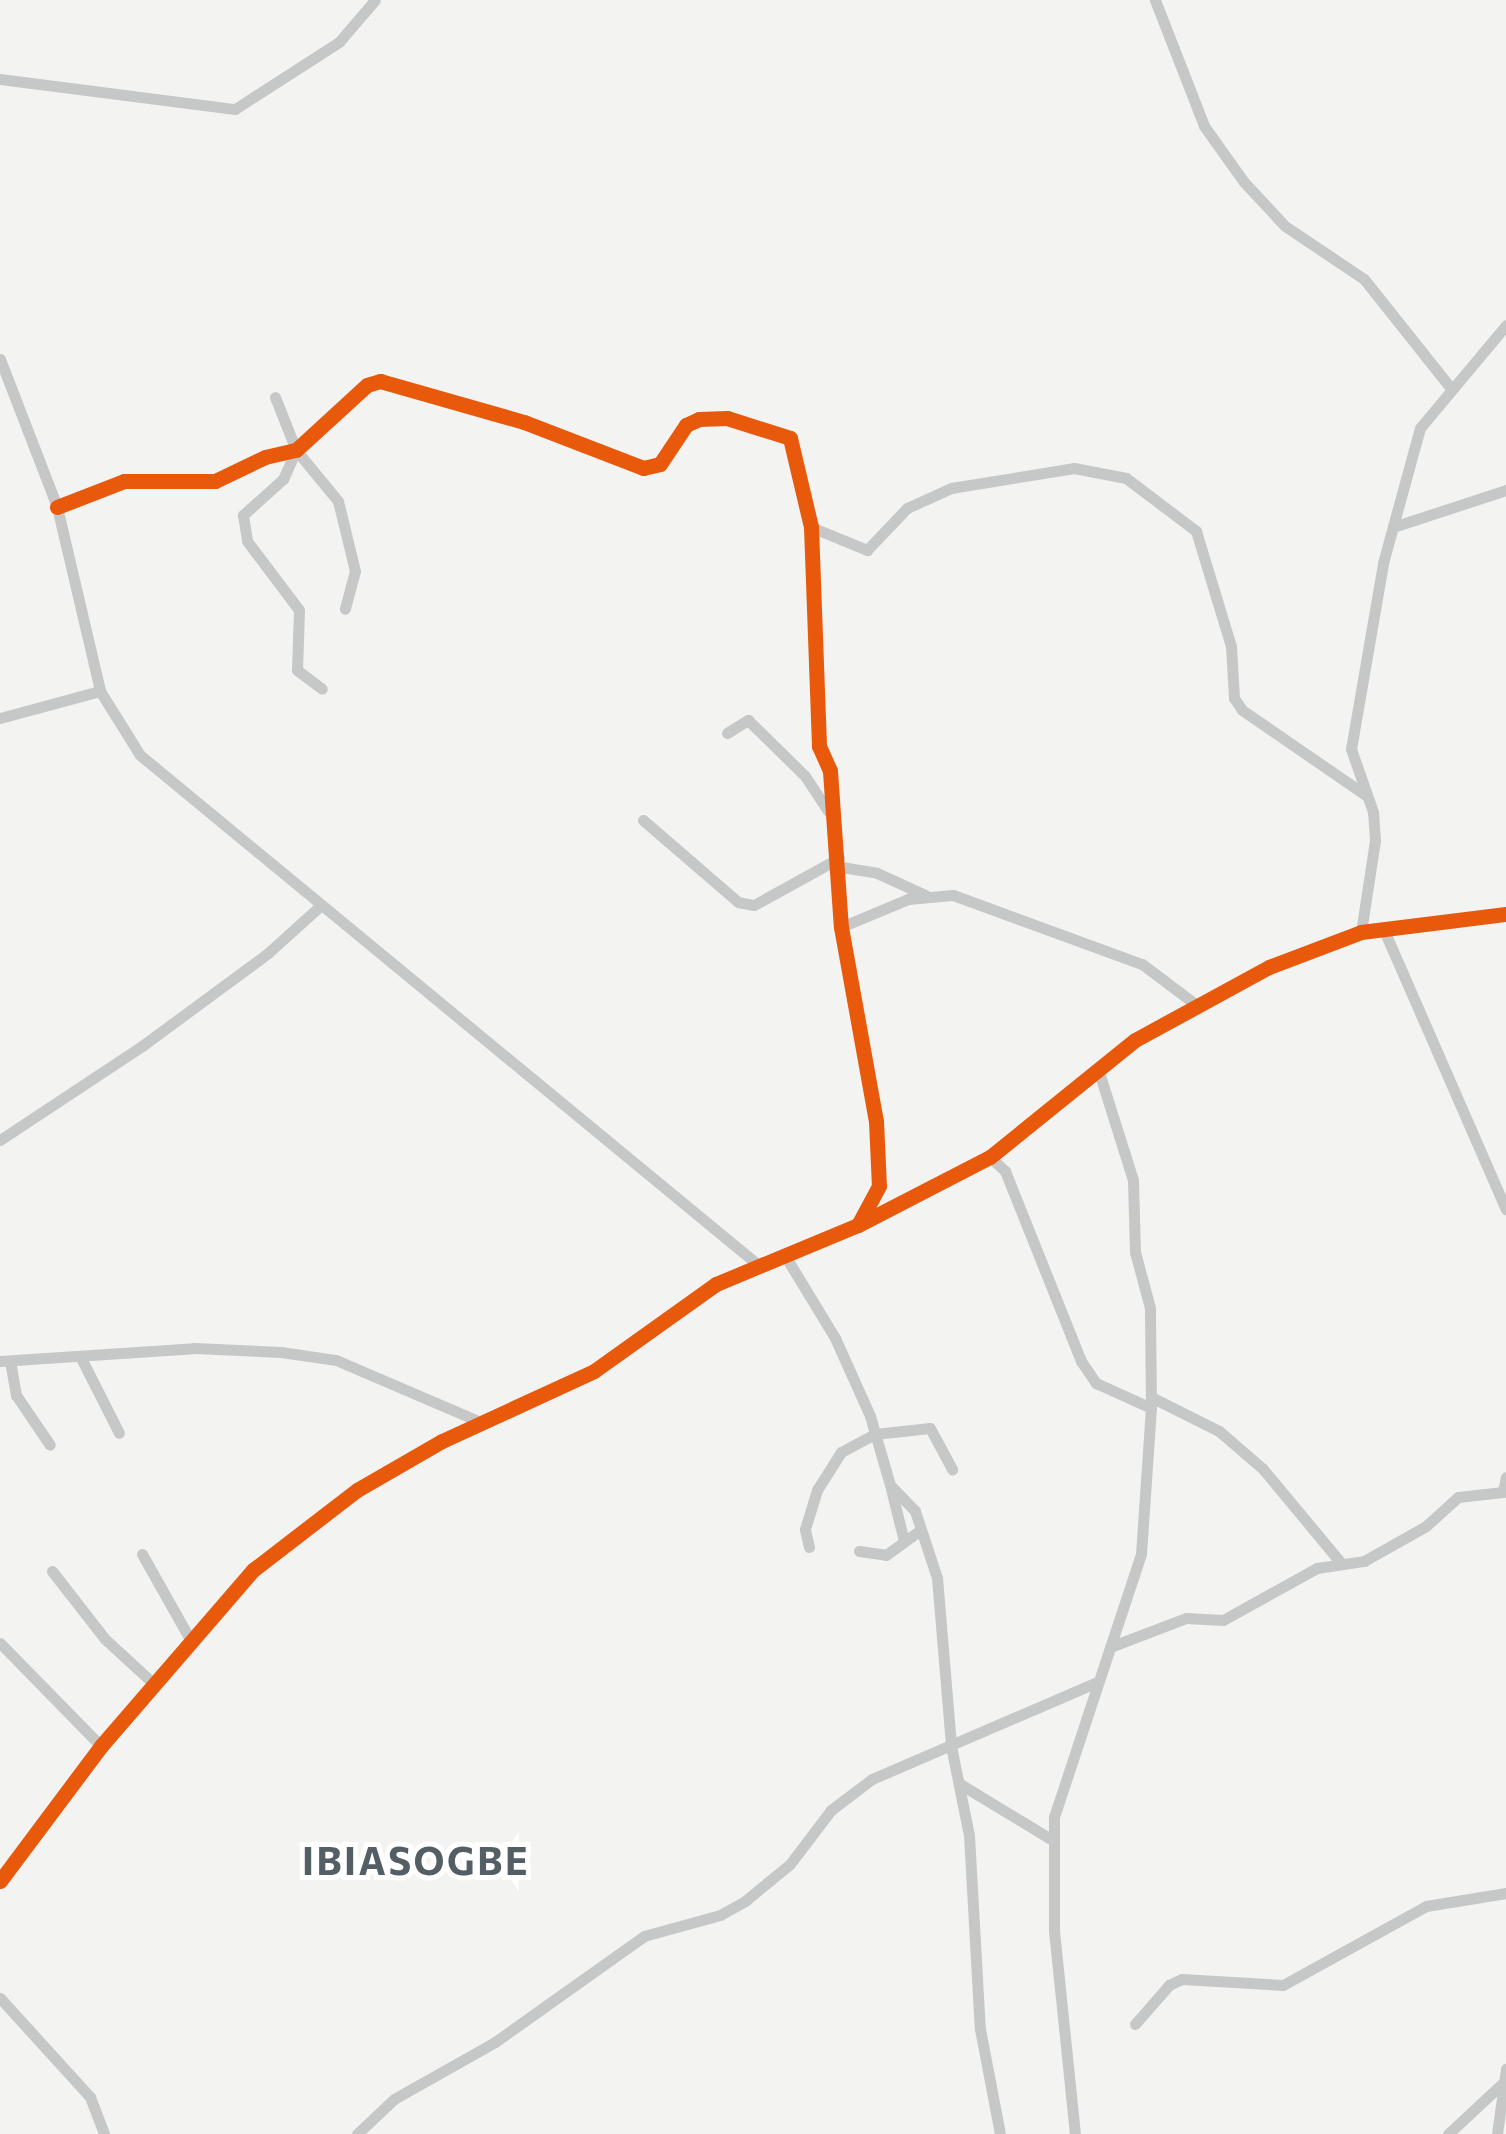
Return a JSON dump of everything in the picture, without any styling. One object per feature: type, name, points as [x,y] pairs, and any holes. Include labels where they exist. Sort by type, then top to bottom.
[{"type":"street","points":[[0,79],[235,109],[339,42],[375,0]]},
{"type":"street","points":[[1155,0],[1204,126],[1244,182],[1286,226],[1364,279],[1450,387]]},
{"type":"street","points":[[1361,932],[1375,840],[1367,796],[1351,749],[1383,563],[1420,428],[1450,387],[1506,325]]},
{"type":"street","points":[[0,358],[57,508],[100,692],[140,755],[320,906],[348,922],[624,1160],[757,1264]]},
{"type":"street","points":[[322,688],[296,670],[299,610],[247,542],[242,515],[282,480],[296,450],[367,385],[380,381],[524,422],[644,468],[660,464],[694,420],[727,418],[792,440],[812,526],[828,811],[840,863],[841,927],[872,1095],[878,1192],[889,1210]]},
{"type":"street","points":[[275,397],[277,416],[296,450],[338,501],[355,571],[345,609]]},
{"type":"street","points":[[57,508],[124,481],[215,481],[265,456],[296,450]]},
{"type":"street","points":[[812,526],[867,550],[907,508],[951,488],[1074,468],[1126,478],[1196,531],[1227,630],[1242,710],[1367,796]]},
{"type":"street","points":[[1396,526],[1506,490]]},
{"type":"street","points":[[0,718],[100,692]]},
{"type":"street","points":[[727,733],[748,720],[806,776],[828,811]]},
{"type":"street","points":[[644,820],[738,902],[754,905],[840,863],[925,895],[970,901],[1070,943],[1142,964],[1195,1004]]},
{"type":"street","points":[[834,844],[861,868]]},
{"type":"street","points":[[841,927],[925,895]]},
{"type":"street","points":[[0,1140],[142,1046],[268,954],[320,906]]},
{"type":"street","points":[[0,1881],[100,1746],[253,1570],[357,1490],[482,1422],[594,1370],[716,1284],[858,1225],[990,1156],[1098,1068],[1195,1004],[1330,939],[1383,928],[1506,914]]},
{"type":"street","points":[[1383,928],[1506,1209]]},
{"type":"street","points":[[1075,2134],[1054,1932],[1054,1816],[1094,1682],[1141,1554],[1151,1403],[1150,1308],[1134,1252],[1134,1180],[1098,1068]]},
{"type":"street","points":[[990,1156],[1005,1171],[1081,1361],[1096,1383],[1219,1431],[1263,1468],[1341,1563]]},
{"type":"street","points":[[858,1225],[878,1192]]},
{"type":"street","points":[[784,1254],[834,1338],[875,1434],[904,1541]]},
{"type":"street","points":[[50,1444],[16,1395],[5,1361],[194,1348],[336,1360],[482,1422]]},
{"type":"street","points":[[80,1356],[119,1433]]},
{"type":"street","points":[[809,1547],[805,1529],[816,1490],[841,1452],[875,1434],[930,1428],[952,1469]]},
{"type":"street","points":[[1110,1646],[1186,1618],[1223,1620],[1318,1568],[1364,1561],[1410,1536],[1458,1497],[1503,1492],[1506,1477]]},
{"type":"street","points":[[890,1484],[915,1511],[946,1634],[950,1746],[960,1784],[980,2028],[1000,2134]]},
{"type":"street","points":[[860,1551],[886,1555],[920,1531]]},
{"type":"street","points":[[142,1554],[191,1641]]},
{"type":"street","points":[[52,1571],[105,1639],[155,1685]]},
{"type":"street","points":[[0,1643],[100,1746]]},
{"type":"street","points":[[358,2134],[394,2099],[495,2042],[644,1936],[735,1908],[790,1864],[853,1791],[1094,1682]]},
{"type":"street","points":[[960,1784],[1054,1841]]},
{"type":"street","points":[[1135,2024],[1174,1982],[1204,1977],[1283,1985],[1426,1906],[1506,1893]]},
{"type":"street","points":[[0,1998],[90,2097],[104,2134]]},
{"type":"street","points":[[1448,2134],[1505,2075]]},
{"type":"street","points":[[1497,2134],[1505,2075]]},
{"type":"cycle path","points":[[57,507],[124,481],[215,481],[265,457],[296,450],[367,385],[380,381],[524,422],[643,468],[660,464],[686,425],[699,419],[727,418],[790,438],[811,527],[819,746],[830,771],[841,927],[876,1121],[879,1186],[858,1225]]},
{"type":"cycle path","points":[[0,1881],[101,1746],[253,1570],[357,1490],[442,1441],[594,1371],[716,1284],[858,1225],[990,1157],[1135,1040],[1269,967],[1361,932],[1506,914]]},
{"type":"district","name":"IBIASOGBE","points":[[416,1860]]}]
